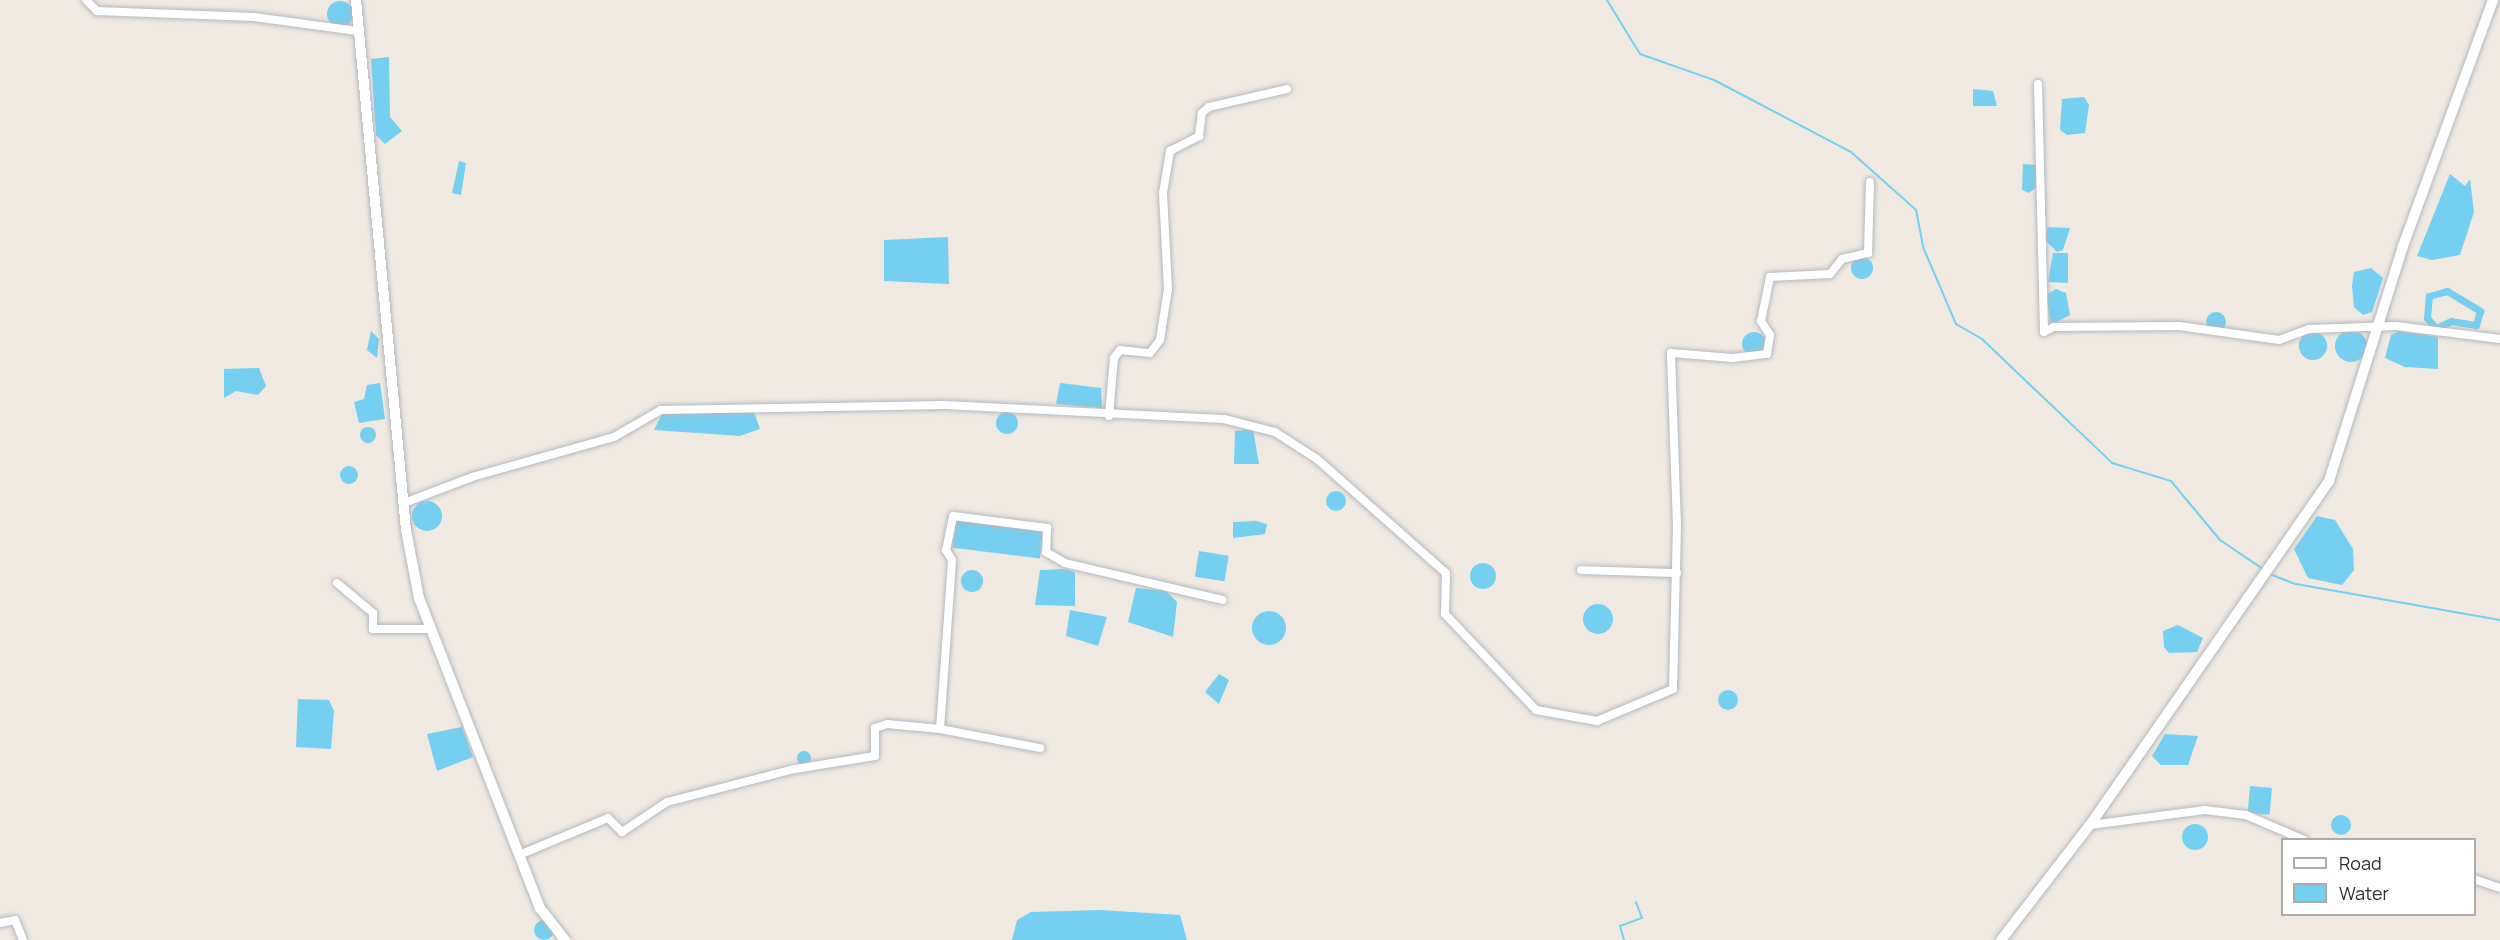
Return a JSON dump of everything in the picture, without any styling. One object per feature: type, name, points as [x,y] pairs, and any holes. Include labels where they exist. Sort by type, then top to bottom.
[{"type":"street","points":[[86,0],[97,11],[254,16],[357,31]]},
{"type":"street","points":[[356,0],[357,31],[371,141],[404,503],[419,598],[540,908],[565,940]]},
{"type":"street","points":[[2001,940],[2090,825],[2275,563],[2329,481],[2403,246],[2493,0]]},
{"type":"street","points":[[2038,84],[2044,332],[2054,327],[2179,326],[2253,341],[2279,340],[2309,329],[2378,330],[2396,326],[2500,339]]},
{"type":"street","points":[[1109,416],[1114,358],[1120,351],[1150,353],[1160,340],[1168,289],[1163,193],[1170,151],[1199,136],[1203,113],[1209,107],[1287,89]]},
{"type":"street","points":[[404,503],[472,477],[614,437],[661,410],[945,405],[1109,416],[1224,419],[1275,432],[1317,459],[1446,573],[1445,614],[1536,710],[1597,721],[1673,689],[1677,573],[1671,353],[1733,358],[1767,354],[1770,335],[1761,321],[1770,277],[1830,274],[1842,259],[1868,253],[1870,182]]},
{"type":"street","points":[[940,729],[945,596],[952,560],[946,550],[953,516],[1047,528],[1046,552],[1065,563],[1223,600]]},
{"type":"street","points":[[1581,570],[1677,573]]},
{"type":"street","points":[[337,583],[373,613],[373,629],[430,629]]},
{"type":"street","points":[[519,855],[608,818],[622,831],[668,802],[795,769],[875,756],[875,728],[887,724],[940,729],[1040,748]]},
{"type":"street","points":[[2090,825],[2205,810],[2246,815],[2299,838]]},
{"type":"street","points":[[2476,879],[2500,888]]},
{"type":"street","points":[[0,923],[15,920],[23,940]]},
{"type":"water","points":[[340,1],[349,5],[353,14],[349,23],[340,27],[331,23],[327,14],[331,5]]},
{"type":"water","points":[[389,57],[390,117],[402,131],[385,144],[376,135],[371,59]]},
{"type":"water","points":[[1973,89],[1993,91],[1997,106],[1973,106]]},
{"type":"water","points":[[2084,97],[2089,105],[2085,133],[2067,135],[2060,130],[2062,99]]},
{"type":"water","points":[[459,161],[466,163],[461,195],[452,193]]},
{"type":"water","points":[[2023,164],[2037,165],[2040,185],[2029,193],[2022,190]]},
{"type":"water","points":[[2450,174],[2465,186],[2470,179],[2474,212],[2460,255],[2432,260],[2417,256]]},
{"type":"water","points":[[2047,227],[2070,228],[2063,250],[2057,252],[2046,241]]},
{"type":"water","points":[[948,237],[949,284],[884,281],[884,240]]},
{"type":"water","points":[[2053,253],[2068,253],[2068,283],[2048,282]]},
{"type":"water","points":[[1862,257],[1870,260],[1873,268],[1870,276],[1862,279],[1854,276],[1851,268],[1854,260]]},
{"type":"water","points":[[2371,268],[2383,278],[2372,312],[2363,315],[2354,307],[2352,286],[2354,272]]},
{"type":"water","points":[[2056,289],[2066,293],[2070,315],[2051,325],[2046,295]]},
{"type":"water","points":[[2216,312],[2223,315],[2226,322],[2223,329],[2216,332],[2209,329],[2206,322],[2209,315]]},
{"type":"water","points":[[2351,330],[2362,335],[2367,346],[2362,357],[2351,362],[2340,357],[2335,346],[2340,335]]},
{"type":"water","points":[[371,331],[379,339],[377,358],[367,350]]},
{"type":"water","points":[[2399,331],[2438,337],[2438,369],[2405,367],[2385,358],[2391,335]]},
{"type":"water","points":[[1754,332],[1762,336],[1766,344],[1762,352],[1754,356],[1746,352],[1742,344],[1746,336]]},
{"type":"water","points":[[2313,332],[2323,336],[2327,346],[2323,356],[2313,360],[2303,356],[2299,346],[2303,336]]},
{"type":"water","points":[[259,368],[266,386],[258,395],[236,391],[224,398],[224,369]]},
{"type":"water","points":[[380,383],[385,419],[359,423],[354,402],[364,399],[367,385]]},
{"type":"water","points":[[1060,383],[1101,388],[1102,408],[1056,404]]},
{"type":"water","points":[[689,411],[754,412],[760,429],[740,436],[654,430],[662,414]]},
{"type":"water","points":[[1007,412],[1017,419],[1018,423],[1011,433],[1007,434],[997,427],[996,423],[1003,413]]},
{"type":"water","points":[[368,427],[376,435],[368,443],[360,435]]},
{"type":"water","points":[[1253,429],[1259,464],[1234,464],[1235,431]]},
{"type":"water","points":[[345,466],[353,466],[358,471],[356,482],[345,484],[340,479],[340,471]]},
{"type":"water","points":[[1336,491],[1343,494],[1346,501],[1343,508],[1336,511],[1329,508],[1326,501],[1329,494]]},
{"type":"water","points":[[427,501],[438,505],[442,516],[438,527],[427,531],[416,527],[412,516],[416,505]]},
{"type":"water","points":[[2317,516],[2335,520],[2353,549],[2354,570],[2342,585],[2308,578],[2294,549]]},
{"type":"water","points":[[956,519],[1043,530],[1040,559],[952,548]]},
{"type":"water","points":[[1256,521],[1267,524],[1265,534],[1233,538],[1233,522]]},
{"type":"water","points":[[1199,551],[1229,556],[1225,581],[1195,577]]},
{"type":"water","points":[[1483,563],[1492,567],[1496,576],[1492,585],[1483,589],[1474,585],[1470,576],[1474,567]]},
{"type":"water","points":[[1065,569],[1075,572],[1075,606],[1035,605],[1040,570]]},
{"type":"water","points":[[968,570],[976,570],[983,577],[983,585],[976,592],[968,592],[961,585],[961,577]]},
{"type":"water","points":[[1136,588],[1166,591],[1177,602],[1173,637],[1128,622]]},
{"type":"water","points":[[1598,604],[1609,608],[1613,619],[1609,630],[1598,634],[1587,630],[1583,619],[1587,608]]},
{"type":"water","points":[[1070,610],[1107,617],[1098,646],[1066,636]]},
{"type":"water","points":[[1269,611],[1281,616],[1286,628],[1281,640],[1269,645],[1257,640],[1252,628],[1257,616]]},
{"type":"water","points":[[2178,625],[2203,638],[2197,652],[2169,653],[2164,647],[2163,631]]},
{"type":"water","points":[[1219,674],[1229,680],[1219,704],[1205,692]]},
{"type":"water","points":[[1728,690],[1735,693],[1738,700],[1735,707],[1728,710],[1721,707],[1718,700],[1721,693]]},
{"type":"water","points":[[298,699],[329,700],[334,711],[331,749],[296,747]]},
{"type":"water","points":[[462,727],[473,757],[437,771],[427,734]]},
{"type":"water","points":[[2165,734],[2198,736],[2188,765],[2161,765],[2152,756]]},
{"type":"water","points":[[801,751],[807,751],[811,758],[807,765],[801,765],[797,761],[797,755]]},
{"type":"water","points":[[2250,786],[2272,788],[2270,815],[2248,813]]},
{"type":"water","points":[[2341,815],[2348,818],[2351,825],[2348,832],[2341,835],[2334,832],[2331,825],[2334,818]]},
{"type":"water","points":[[2195,824],[2204,828],[2208,837],[2204,846],[2195,850],[2186,846],[2182,837],[2186,828]]},
{"type":"water","points":[[1100,910],[1180,915],[1187,940],[1012,940],[1017,920],[1031,912]]},
{"type":"water","points":[[544,920],[551,923],[554,930],[551,937],[544,940],[537,937],[534,930],[537,923]]},
{"type":"waterway","points":[[1607,0],[1640,54],[1714,80],[1851,152],[1916,210],[1923,247],[1956,324],[1982,339],[2112,463],[2171,481],[2220,540],[2263,569]]},
{"type":"waterway","points":[[2447,291],[2480,311],[2476,325],[2451,321],[2436,328],[2427,318],[2429,296],[2447,291]]},
{"type":"waterway","points":[[2272,575],[2296,584],[2500,620]]},
{"type":"waterway","points":[[1624,940],[1620,926],[1642,918],[1636,902]]}]
